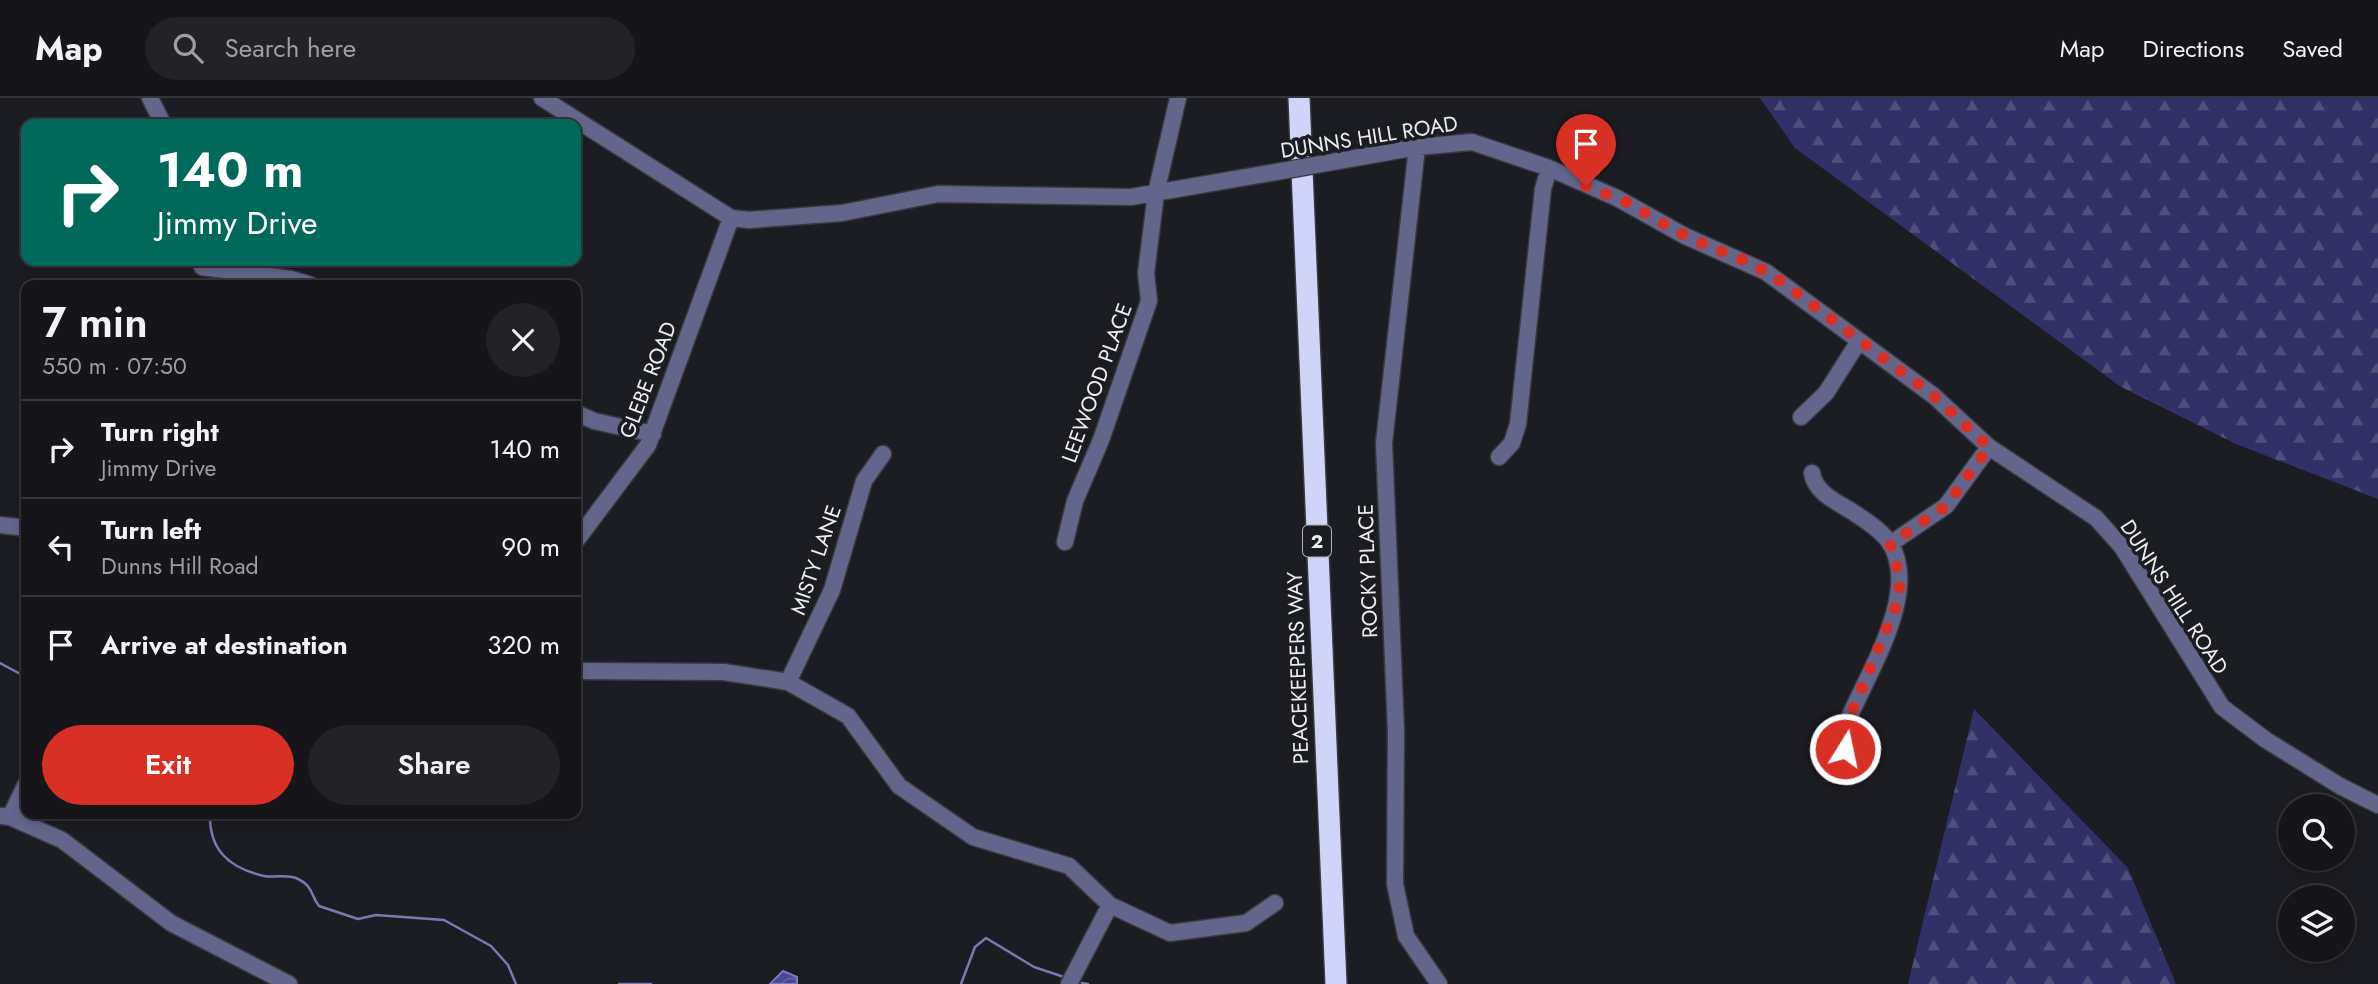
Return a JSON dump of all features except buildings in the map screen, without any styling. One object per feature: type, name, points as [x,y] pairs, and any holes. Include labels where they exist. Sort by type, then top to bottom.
[{"type":"highway","name":"PEACEKEEPERS WAY","points":[[1299,98],[1336,984]]},
{"type":"street","points":[[150,98],[160,119]]},
{"type":"street","points":[[541,98],[574,119]]},
{"type":"street","name":"LEEWOOD PLACE","points":[[1065,542],[1075,501],[1101,440],[1149,301],[1146,273],[1156,193],[1178,98]]},
{"type":"street","points":[[581,123],[731,218]]},
{"type":"street","name":"DUNNS HILL ROAD","points":[[731,218],[749,220],[842,213],[939,194],[1131,197],[1417,147],[1472,142],[1549,168],[1626,202],[1691,239],[1758,267],[1795,291],[1934,396],[1989,447],[2082,506],[2110,532],[2210,693],[2228,713],[2340,786],[2378,805]]},
{"type":"street","name":"ROCKY PLACE","points":[[1417,147],[1384,443],[1396,732],[1395,884],[1406,936],[1439,984]]},
{"type":"street","points":[[1499,457],[1512,443],[1518,424],[1543,189],[1549,168]]},
{"type":"street","name":"GLEBE ROAD","points":[[581,535],[640,458],[653,434],[731,218]]},
{"type":"street","points":[[202,267],[294,280]]},
{"type":"street","points":[[1801,417],[1826,393],[1859,341]]},
{"type":"street","points":[[581,415],[594,421],[653,434]]},
{"type":"street","points":[[1890,544],[1946,506],[1989,447]]},
{"type":"street","name":"MISTY LANE","points":[[788,682],[832,590],[864,481],[883,454]]},
{"type":"street","points":[[1812,472],[1821,491],[1873,526],[1890,544],[1900,577],[1899,599],[1844,730],[1845,749],[1849,756]]},
{"type":"street","points":[[0,525],[21,527]]},
{"type":"street","points":[[581,671],[724,672],[788,682],[848,716],[898,786],[973,837],[1069,866],[1110,905],[1170,933],[1246,923],[1275,903]]},
{"type":"street","points":[[21,792],[5,817],[62,840],[171,923],[289,984]]},
{"type":"street","points":[[1069,984],[1110,905]]},
{"type":"green space","points":[[1760,98],[2378,98],[2378,499],[2236,444],[2121,387],[1795,148]]},
{"type":"green space","points":[[1974,709],[2128,868],[2176,984],[1908,984]]},
{"type":"water","points":[[783,971],[797,977],[797,984],[770,984]]},
{"type":"waterway","points":[[0,663],[21,674]]},
{"type":"waterway","points":[[210,819],[217,847],[224,856],[241,868],[264,876],[296,878],[309,887],[319,906],[358,919],[376,915],[444,920],[491,946],[508,965],[516,984]]},
{"type":"waterway","points":[[961,984],[975,947],[986,938],[1034,967],[1064,977]]},
{"type":"waterway","points":[[1082,983],[1088,984]]},
{"type":"waterway","points":[[619,984],[651,984]]},
{"type":"route","points":[[1586,186],[1626,202],[1691,239],[1751,263],[1782,282],[1934,396],[1989,447],[1946,506],[1890,544],[1900,577],[1899,599],[1844,730],[1845,749]]}]
